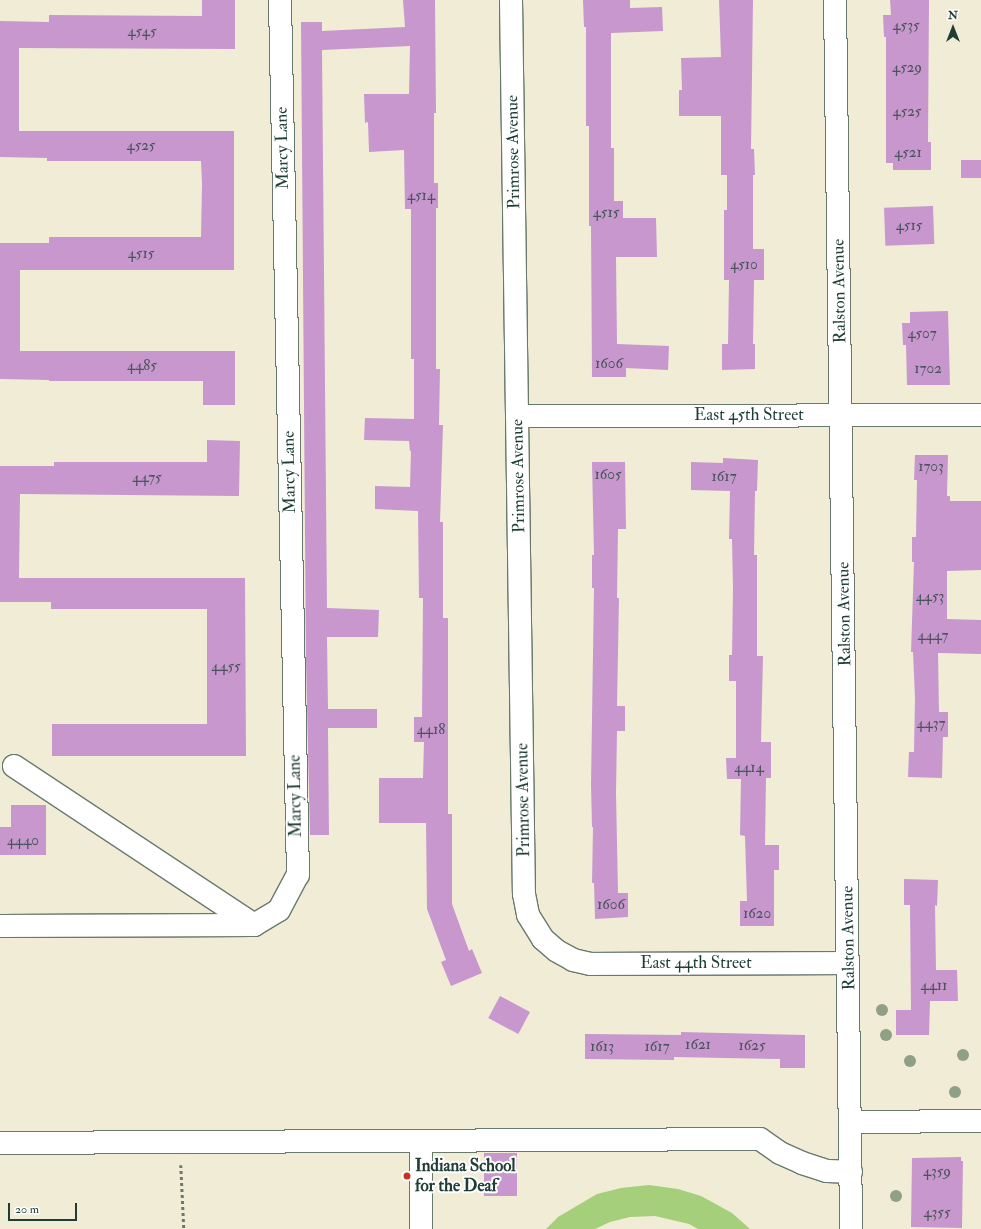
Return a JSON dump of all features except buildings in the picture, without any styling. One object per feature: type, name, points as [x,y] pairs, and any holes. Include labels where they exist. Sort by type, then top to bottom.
[{"type":"street","name":"Marcy Lane","points":[[254,925],[279,910],[298,875],[280,0]]},
{"type":"street","name":"Primrose Avenue","points":[[511,0],[524,894],[525,904],[532,923],[543,939],[549,944]]},
{"type":"street","name":"Ralston Avenue","points":[[834,0],[841,416],[851,1229]]},
{"type":"street","name":"East 45th Street","points":[[517,416],[981,415]]},
{"type":"street","points":[[5,762],[254,925]]},
{"type":"street","points":[[0,926],[254,925]]},
{"type":"street","name":"East 44th Street","points":[[549,944],[557,951],[573,960],[591,964],[848,963]]},
{"type":"street","points":[[850,1122],[981,1121]]},
{"type":"street","points":[[0,1143],[760,1139],[780,1153],[802,1163],[827,1171],[851,1172]]},
{"type":"street","points":[[421,1141],[421,1229]]},
{"type":"path","points":[[180,1142],[184,1229]]},
{"type":"green space","points":[[649,1185],[678,1189],[701,1196],[732,1213],[750,1229],[698,1229],[689,1224],[655,1216],[630,1217],[610,1222],[595,1229],[546,1229],[558,1217],[597,1194],[621,1188]]},
{"type":"place","name":"Indiana School for the Deaf","points":[[407,1176]]}]
